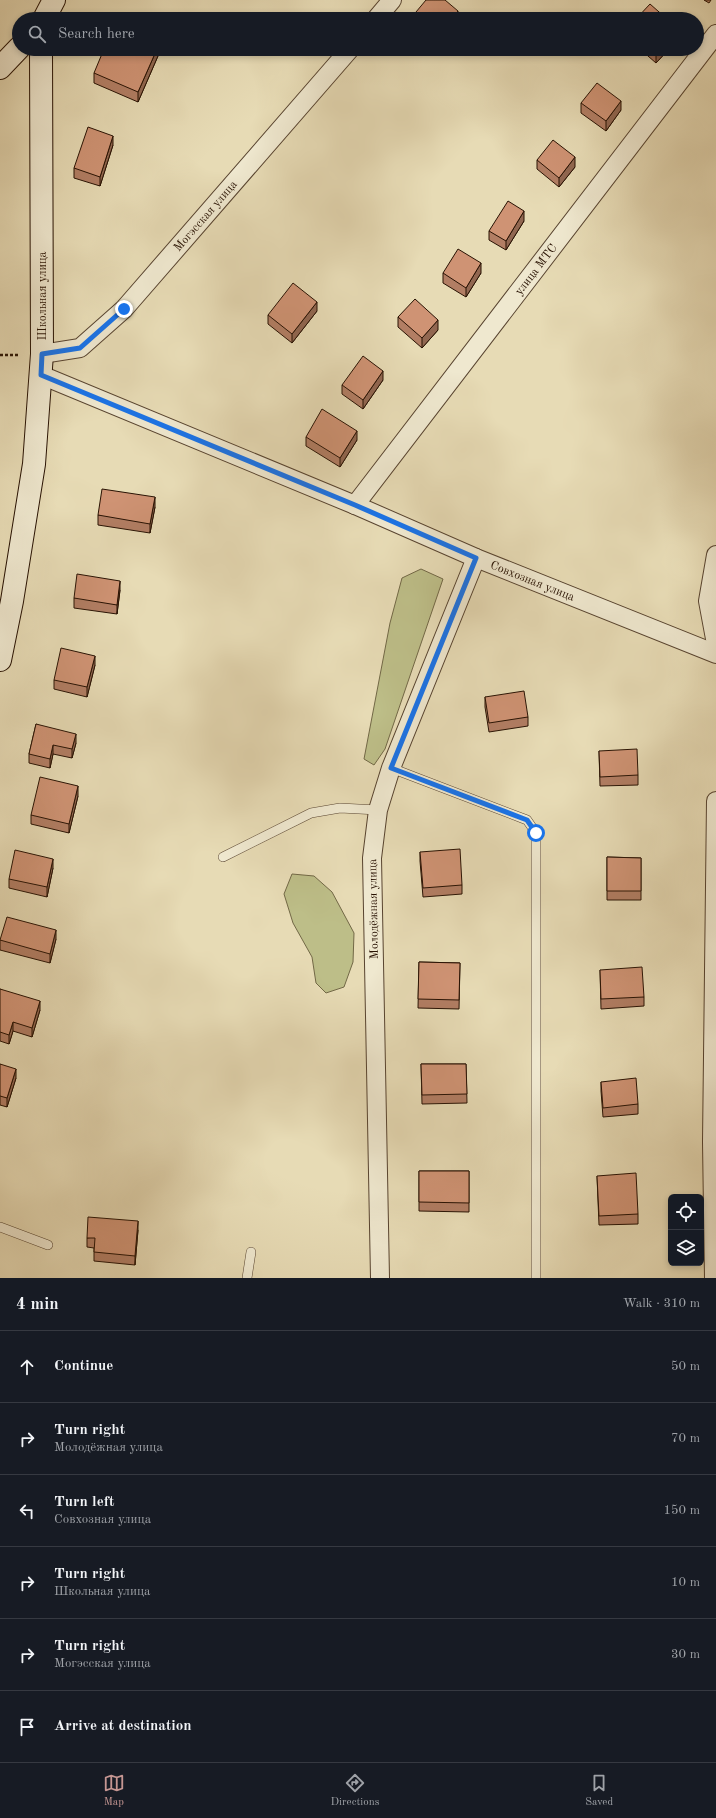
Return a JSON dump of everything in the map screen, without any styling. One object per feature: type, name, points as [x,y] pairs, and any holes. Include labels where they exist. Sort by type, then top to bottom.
[{"type":"street","points":[[48,12],[54,0]]},
{"type":"street","points":[[382,12],[392,0]]},
{"type":"street","name":"улица МТС","points":[[704,50],[716,34]]},
{"type":"street","points":[[0,68],[12,55]]},
{"type":"street","name":"Школьная улица","points":[[0,660],[12,601],[34,464],[42,365],[41,56]]},
{"type":"street","name":"Могэсская улица","points":[[42,365],[80,348],[124,309],[344,56]]},
{"type":"street","name":"улица МТС","points":[[355,505],[699,56]]},
{"type":"street","name":"Совхозная улица","points":[[42,365],[476,558],[716,654]]},
{"type":"street","points":[[716,555],[708,601],[716,644]]},
{"type":"street","name":"Молодёжная улица","points":[[380,1278],[372,858],[378,810],[391,768],[476,558]]},
{"type":"street","points":[[714,1278],[712,1142],[716,801]]},
{"type":"lane","points":[[391,768],[527,820],[536,833],[536,1278]]},
{"type":"lane","points":[[223,857],[312,813],[340,808],[378,810]]},
{"type":"lane","points":[[0,1227],[48,1245]]},
{"type":"lane","points":[[247,1278],[251,1252]]},
{"type":"green space","points":[[421,569],[443,579],[385,749],[374,765],[364,759],[390,623],[402,578]]},
{"type":"green space","points":[[292,874],[314,876],[332,892],[354,933],[353,962],[344,987],[326,993],[316,983],[312,957],[293,923],[284,894]]},
{"type":"building","points":[[426,0],[445,0],[458,11],[457,12],[416,12]]},
{"type":"building","points":[[650,4],[659,12],[643,12]]},
{"type":"building","points":[[101,56],[154,56],[138,92],[94,73]]},
{"type":"building","points":[[597,83],[621,101],[606,121],[581,103]]},
{"type":"building","points":[[88,127],[113,136],[100,177],[74,168]]},
{"type":"building","points":[[553,140],[575,157],[559,178],[537,160]]},
{"type":"building","points":[[508,201],[524,211],[506,241],[489,231]]},
{"type":"building","points":[[458,249],[481,263],[466,288],[443,273]]},
{"type":"building","points":[[293,283],[317,302],[292,334],[268,315]]},
{"type":"building","points":[[415,299],[438,320],[422,338],[398,317]]},
{"type":"building","points":[[363,356],[383,371],[363,400],[342,385]]},
{"type":"building","points":[[322,409],[357,431],[340,458],[306,437]]},
{"type":"building","points":[[102,489],[155,497],[150,524],[98,515]]},
{"type":"building","points":[[77,574],[120,581],[117,605],[74,598]]},
{"type":"building","points":[[61,648],[95,656],[87,687],[54,680]]},
{"type":"building","points":[[524,691],[528,717],[489,723],[485,697]]},
{"type":"building","points":[[36,724],[76,734],[72,749],[53,745],[50,759],[29,754]]},
{"type":"building","points":[[637,749],[638,775],[600,777],[599,751]]},
{"type":"building","points":[[40,777],[78,786],[69,824],[31,815]]},
{"type":"building","points":[[460,849],[462,885],[423,888],[420,852]]},
{"type":"building","points":[[15,850],[53,859],[47,887],[9,879]]},
{"type":"building","points":[[607,857],[641,858],[641,891],[607,891]]},
{"type":"building","points":[[7,917],[56,930],[50,954],[0,940]]},
{"type":"building","points":[[419,962],[460,963],[459,1000],[418,999]]},
{"type":"building","points":[[642,967],[644,997],[601,999],[600,970]]},
{"type":"building","points":[[0,989],[40,1001],[32,1028],[13,1022],[9,1035],[0,1032]]},
{"type":"building","points":[[0,1064],[16,1069],[7,1098],[0,1096]]},
{"type":"building","points":[[421,1064],[466,1064],[467,1094],[422,1095]]},
{"type":"building","points":[[636,1078],[638,1104],[603,1108],[601,1082]]},
{"type":"building","points":[[419,1171],[469,1171],[469,1203],[419,1202]]},
{"type":"building","points":[[636,1173],[638,1214],[599,1216],[597,1176]]},
{"type":"building","points":[[88,1217],[138,1221],[135,1256],[94,1252],[95,1238],[87,1238]]},
{"type":"route","points":[[124,309],[80,348],[42,354],[41,375],[355,505],[476,558],[391,768],[527,820],[536,833]]}]
